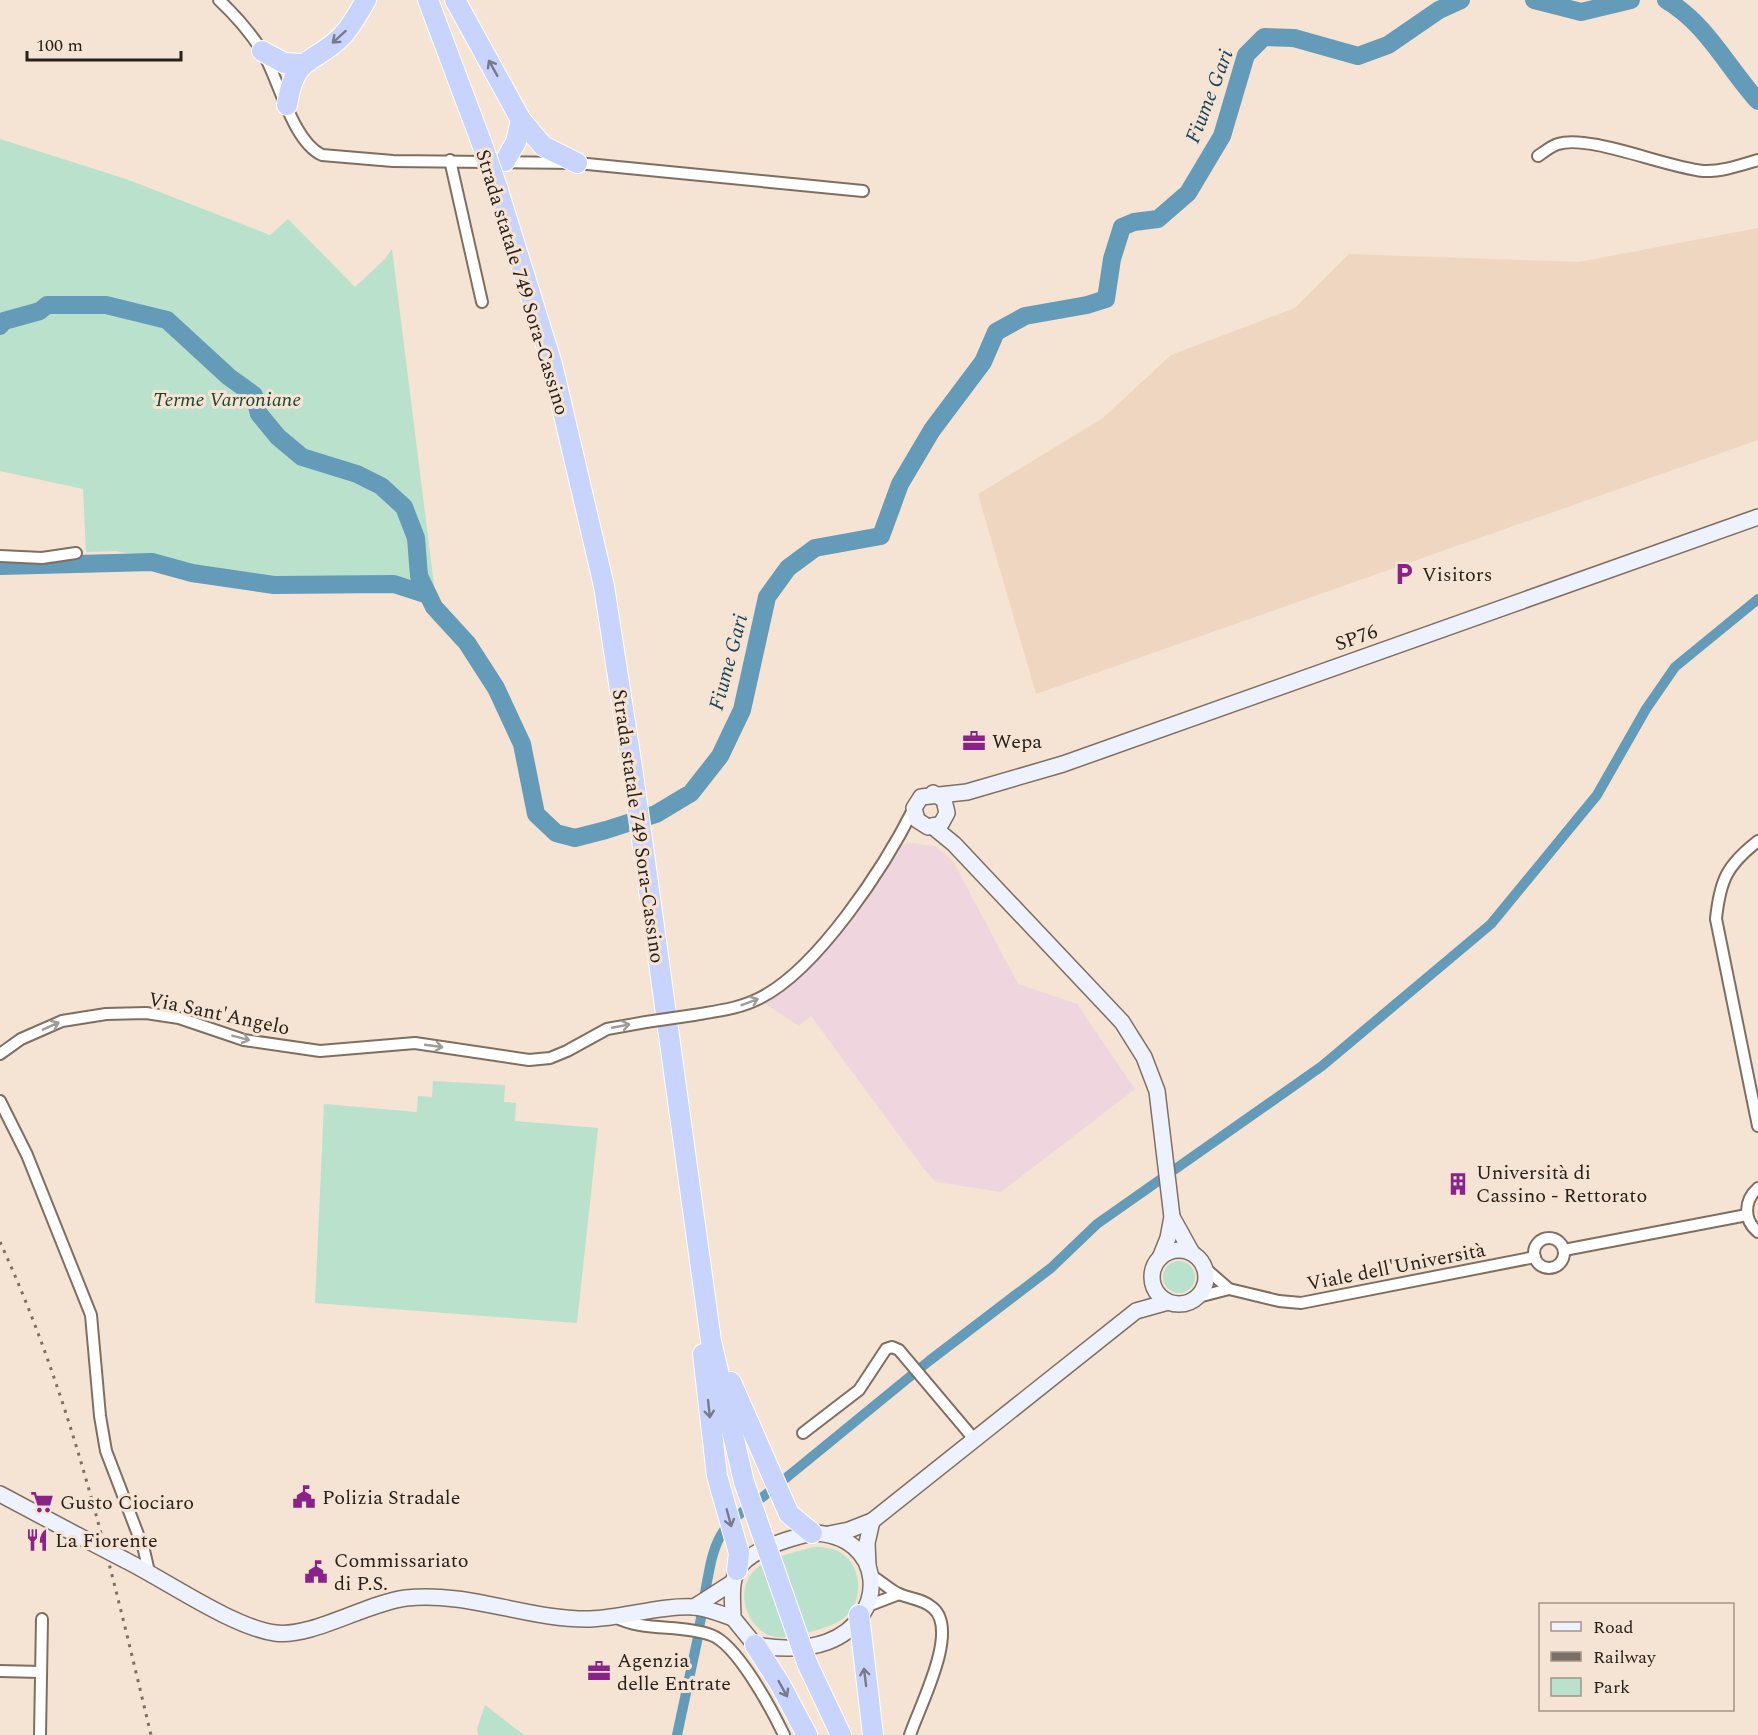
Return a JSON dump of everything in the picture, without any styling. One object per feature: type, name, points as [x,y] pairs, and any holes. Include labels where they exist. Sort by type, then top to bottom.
[{"type":"highway","points":[[287,105],[292,79],[302,64],[342,36],[366,0]]},
{"type":"highway","name":"Strada statale 749 Sora-Cassino","points":[[428,0],[497,187],[552,364],[604,586],[633,774],[699,1267],[711,1341],[744,1482],[807,1663],[828,1735]]},
{"type":"highway","points":[[454,0],[521,120],[543,146],[577,163]]},
{"type":"highway","points":[[262,51],[284,63],[302,64]]},
{"type":"highway","points":[[505,160],[516,142],[521,120]]},
{"type":"highway","points":[[699,1267],[727,1370],[739,1403],[789,1515],[821,1533]]},
{"type":"highway","points":[[699,1267],[703,1350],[721,1490],[736,1545],[735,1576]]},
{"type":"highway","points":[[862,1611],[873,1735]]},
{"type":"highway","points":[[755,1645],[780,1684],[807,1735]]},
{"type":"highway","name":"Strada statale 749 Sora-Cassino","points":[[807,1663],[841,1735]]},
{"type":"street","points":[[219,0],[236,16],[262,51],[312,151],[322,155],[393,161],[505,160],[577,163],[863,191]]},
{"type":"street","points":[[1538,156],[1558,144],[1575,142],[1603,146],[1650,161],[1707,171],[1758,160]]},
{"type":"street","points":[[450,160],[482,302]]},
{"type":"street","name":"SP76","points":[[933,794],[966,792],[1063,764],[1758,517]]},
{"type":"street","points":[[0,556],[42,558],[76,553]]},
{"type":"street","points":[[901,834],[928,825],[941,824],[946,814],[966,792]]},
{"type":"street","points":[[954,844],[944,800],[933,794],[921,797],[914,808],[917,820],[954,844],[1122,1022],[1144,1057],[1157,1091],[1172,1216],[1168,1238],[1136,1311]]},
{"type":"street","name":"Via Sant'Angelo","points":[[0,1054],[21,1039],[62,1021],[106,1014],[179,1018],[244,1040],[320,1051],[415,1043],[528,1060],[550,1058],[606,1029],[732,1009],[760,998],[792,977],[818,951],[901,834],[914,808]]},
{"type":"street","points":[[1758,841],[1736,859],[1720,887],[1716,919],[1758,1126]]},
{"type":"street","points":[[0,1101],[27,1155],[91,1315],[106,1451],[144,1550],[148,1572]]},
{"type":"street","points":[[1758,1188],[1748,1201],[1747,1215],[1758,1232]]},
{"type":"street","points":[[1564,1250],[1747,1215]]},
{"type":"street","points":[[694,1607],[735,1576],[745,1560],[775,1545],[821,1533],[849,1530],[872,1521],[1136,1311],[1168,1302],[1184,1304],[1198,1297],[1206,1284],[1206,1269],[1192,1253],[1172,1216]]},
{"type":"street","points":[[1545,1239],[1555,1239],[1564,1250],[1563,1259],[1553,1268],[1539,1265],[1535,1257],[1536,1246],[1545,1239]]},
{"type":"street","points":[[1160,1258],[1176,1250],[1192,1253]]},
{"type":"street","name":"Viale dell'Università","points":[[1206,1269],[1229,1289],[1301,1304],[1535,1257]]},
{"type":"street","points":[[1152,1277],[1156,1292],[1168,1302]]},
{"type":"street","name":"Viale dell'Università","points":[[1198,1297],[1229,1289]]},
{"type":"street","points":[[803,1433],[859,1390],[886,1349],[892,1347],[902,1353],[974,1439]]},
{"type":"street","points":[[0,1494],[250,1627],[276,1634],[309,1629],[368,1607],[404,1598],[426,1597],[477,1602],[567,1617],[615,1617],[694,1607],[733,1618],[755,1645],[782,1649],[828,1641],[852,1625],[872,1598],[867,1544],[872,1521]]},
{"type":"street","points":[[821,1533],[852,1544],[870,1571],[899,1594],[919,1599],[935,1610],[944,1628],[941,1657],[910,1735]]},
{"type":"street","points":[[733,1618],[735,1576]]},
{"type":"street","points":[[862,1611],[899,1594]]},
{"type":"street","points":[[615,1617],[627,1623],[711,1635],[724,1642],[739,1660],[784,1735]]},
{"type":"street","points":[[40,1735],[42,1619]]},
{"type":"street","points":[[0,1671],[41,1672]]},
{"type":"shaded area","points":[[1758,228],[1758,440],[1036,694],[978,494],[1103,418],[1171,355],[1295,308],[1349,254],[1579,262]]},
{"type":"shaded area","points":[[911,843],[935,846],[953,861],[1018,984],[1077,1004],[1135,1089],[1001,1192],[936,1182],[811,1016],[799,1026],[764,1003],[811,966],[856,911],[898,846]]},
{"type":"green space","name":"Terme Varroniane","points":[[0,139],[126,179],[270,235],[288,219],[355,287],[385,259],[392,249],[435,593],[360,579],[274,581],[116,551],[86,552],[83,489],[0,471]]},
{"type":"green space","points":[[433,1081],[505,1085],[504,1102],[516,1103],[515,1121],[598,1128],[577,1323],[315,1303],[324,1104],[417,1112],[418,1096],[432,1097]]},
{"type":"green space","points":[[1179,1261],[1190,1266],[1195,1277],[1190,1288],[1179,1293],[1168,1288],[1163,1277],[1168,1266]]},
{"type":"green space","points":[[814,1547],[837,1551],[850,1561],[857,1576],[858,1585],[858,1594],[852,1610],[834,1624],[809,1632],[786,1637],[774,1637],[764,1633],[755,1625],[745,1604],[744,1592],[748,1580],[755,1570],[767,1562]]},
{"type":"green space","points":[[485,1705],[524,1735],[478,1735],[477,1729]]},
{"type":"waterway","name":"Fiume Gari","points":[[0,326],[4,321],[40,311],[47,305],[106,305],[167,320],[229,377],[254,395],[259,414],[278,437],[302,457],[357,474],[381,486],[404,507],[416,538],[419,576],[434,607],[467,643],[496,688],[522,744],[536,814],[556,833],[575,838],[656,814],[691,793],[720,756],[742,710],[767,597],[788,568],[815,548],[881,536],[900,484],[932,430],[983,362],[996,332],[1025,316],[1087,305],[1106,299],[1112,259],[1122,227],[1134,222],[1158,219],[1188,193],[1222,136],[1246,55],[1264,37],[1294,38],[1358,56],[1388,45],[1439,10],[1461,0]]},
{"type":"waterway","name":"Fiume Gari","points":[[1534,0],[1581,12],[1631,0]]},
{"type":"waterway","points":[[1666,0],[1693,21],[1705,34],[1758,101]]},
{"type":"waterway","points":[[0,566],[152,562],[192,573],[274,585],[394,584],[428,595]]},
{"type":"waterway","points":[[705,1593],[715,1547],[720,1536],[736,1517],[929,1361],[1051,1268],[1097,1224],[1322,1066],[1491,924],[1597,795],[1646,709],[1675,667],[1758,599]]},
{"type":"waterway","points":[[699,1628],[702,1613]]},
{"type":"waterway","points":[[677,1735],[698,1637]]},
{"type":"railway","points":[[0,1242],[26,1301],[48,1361],[88,1484],[151,1735]]},
{"type":"place","name":"Visitors","points":[[1404,574]]},
{"type":"place","name":"Wepa","points":[[974,741]]},
{"type":"place","name":"Università di Cassino - Rettorato","points":[[1458,1184]]},
{"type":"place","name":"Polizia Stradale","points":[[304,1497]]},
{"type":"place","name":"Gusto Ciociaro","points":[[42,1502]]},
{"type":"place","name":"La Fiorente","points":[[37,1540]]},
{"type":"place","name":"Commissariato di P.S.","points":[[316,1572]]},
{"type":"place","name":"Agenzia delle Entrate","points":[[599,1671]]}]
